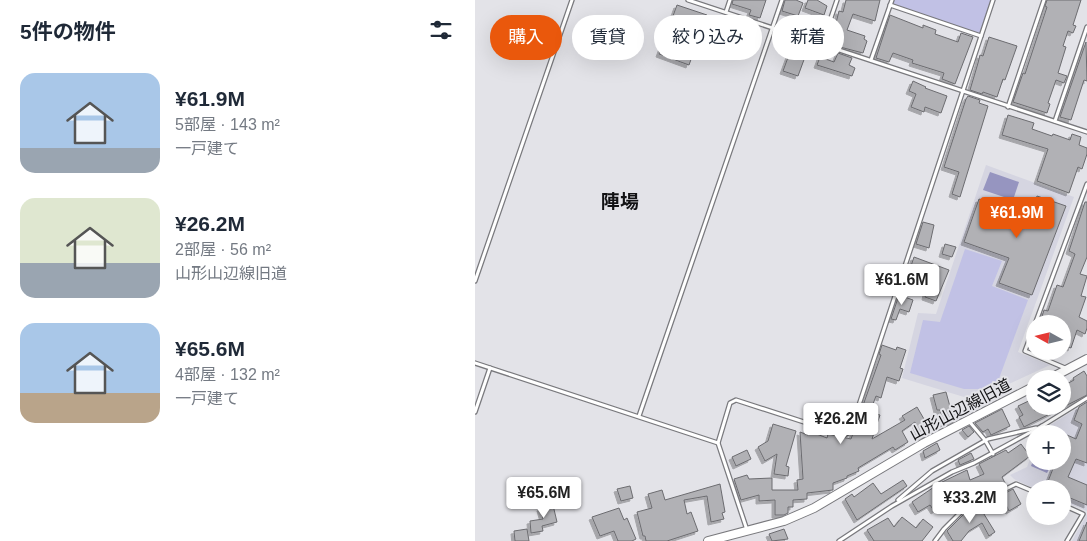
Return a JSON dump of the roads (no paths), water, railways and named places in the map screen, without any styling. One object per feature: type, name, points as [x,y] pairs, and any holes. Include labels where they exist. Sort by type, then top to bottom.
[{"type":"street","points":[[1067,369],[1087,359]]},
{"type":"street","name":"山形山辺線旧道","points":[[708,541],[784,522],[815,508],[924,443],[1026,390]]},
{"type":"lane","points":[[475,281],[572,0]]},
{"type":"lane","points":[[688,0],[772,28]]},
{"type":"lane","points":[[726,12],[730,0]]},
{"type":"lane","points":[[777,15],[782,0]]},
{"type":"lane","points":[[832,15],[837,0]]},
{"type":"lane","points":[[871,60],[892,0]]},
{"type":"lane","points":[[748,532],[718,443],[731,402],[736,400],[844,435],[850,432],[993,0]]},
{"type":"lane","points":[[1008,106],[1043,0]]},
{"type":"lane","points":[[890,5],[981,36]]},
{"type":"lane","points":[[1055,121],[1087,27]]},
{"type":"lane","points":[[639,416],[772,31]]},
{"type":"lane","points":[[844,51],[1087,132]]},
{"type":"lane","points":[[1067,369],[1025,351],[1085,198],[1087,184]]},
{"type":"lane","points":[[475,363],[718,443]]},
{"type":"lane","points":[[475,412],[490,368]]},
{"type":"lane","points":[[1044,425],[1087,398]]},
{"type":"lane","points":[[967,420],[985,440],[993,454]]},
{"type":"lane","points":[[892,506],[932,471],[985,440],[1026,430]]},
{"type":"lane","points":[[839,541],[892,506],[952,472],[993,454],[1026,435]]},
{"type":"lane","points":[[935,541],[963,510],[1016,484],[1026,488]]},
{"type":"lane","points":[[1067,541],[1083,514],[1071,509]]},
{"type":"district","name":"陣場","points":[[620,201]]}]
